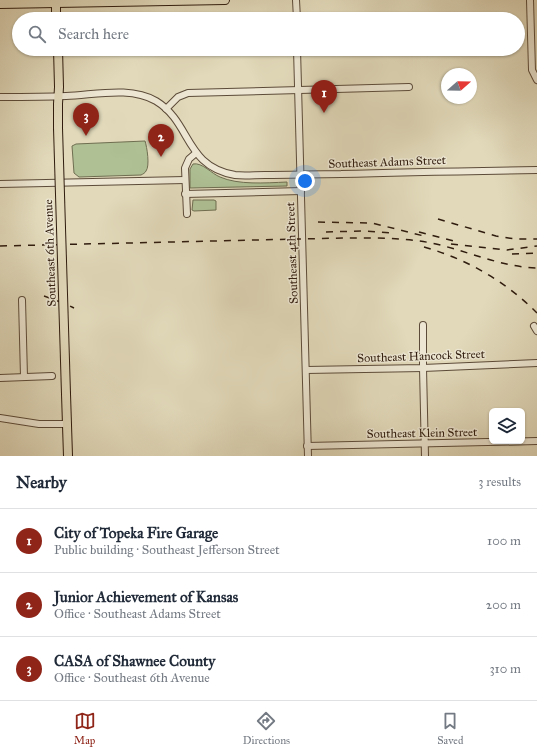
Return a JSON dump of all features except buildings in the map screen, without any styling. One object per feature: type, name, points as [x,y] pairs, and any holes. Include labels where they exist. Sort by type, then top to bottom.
[{"type":"main road","points":[[0,4],[225,0]]},
{"type":"main road","name":"Southeast 6th Avenue","points":[[58,56],[58,128],[68,456]]},
{"type":"street","points":[[296,0],[297,12]]},
{"type":"street","points":[[530,0],[532,70],[537,80]]},
{"type":"street","name":"Southeast 4th Street","points":[[298,56],[308,456]]},
{"type":"street","points":[[166,109],[178,97],[188,93],[409,87]]},
{"type":"street","name":"Southeast Adams Street","points":[[58,96],[115,93],[140,95],[156,102],[166,109],[178,122],[196,153],[206,163],[219,171],[236,175],[537,170]]},
{"type":"street","points":[[0,97],[58,96]]},
{"type":"street","points":[[187,214],[185,168],[187,163],[196,153]]},
{"type":"street","points":[[0,184],[185,180]]},
{"type":"street","points":[[185,194],[301,191]]},
{"type":"street","points":[[22,300],[24,377]]},
{"type":"street","points":[[423,325],[425,456]]},
{"type":"street","name":"Southeast Hancock Street","points":[[306,370],[423,368],[537,362]]},
{"type":"street","points":[[0,378],[52,376]]},
{"type":"street","points":[[0,418],[39,424],[67,424]]},
{"type":"street","name":"Southeast Klein Street","points":[[307,446],[537,442]]},
{"type":"green space","points":[[145,141],[148,165],[146,172],[141,175],[79,177],[74,173],[72,146],[76,144]]},
{"type":"green space","points":[[193,164],[200,165],[227,180],[252,183],[287,182],[287,186],[190,188],[190,169]]},
{"type":"green space","points":[[193,200],[214,200],[216,201],[216,210],[194,211],[192,210]]},
{"type":"railway","points":[[438,219],[496,236],[515,239],[537,239]]},
{"type":"railway","points":[[318,222],[372,223],[424,236]]},
{"type":"railway","points":[[326,232],[362,231],[394,233]]},
{"type":"railway","points":[[419,232],[458,242]]},
{"type":"railway","points":[[0,246],[389,238],[436,244],[511,265],[537,268]]},
{"type":"railway","points":[[451,244],[507,250],[537,246]]},
{"type":"railway","points":[[424,247],[455,258],[485,272],[525,301],[537,313]]},
{"type":"railway","points":[[512,254],[537,253]]},
{"type":"railway","points":[[44,296],[74,308]]},
{"type":"place","name":"City of Topeka Fire Garage","points":[[324,113]]},
{"type":"place","name":"CASA of Shawnee County","points":[[86,136]]},
{"type":"place","name":"Junior Achievement of Kansas","points":[[161,157]]}]
